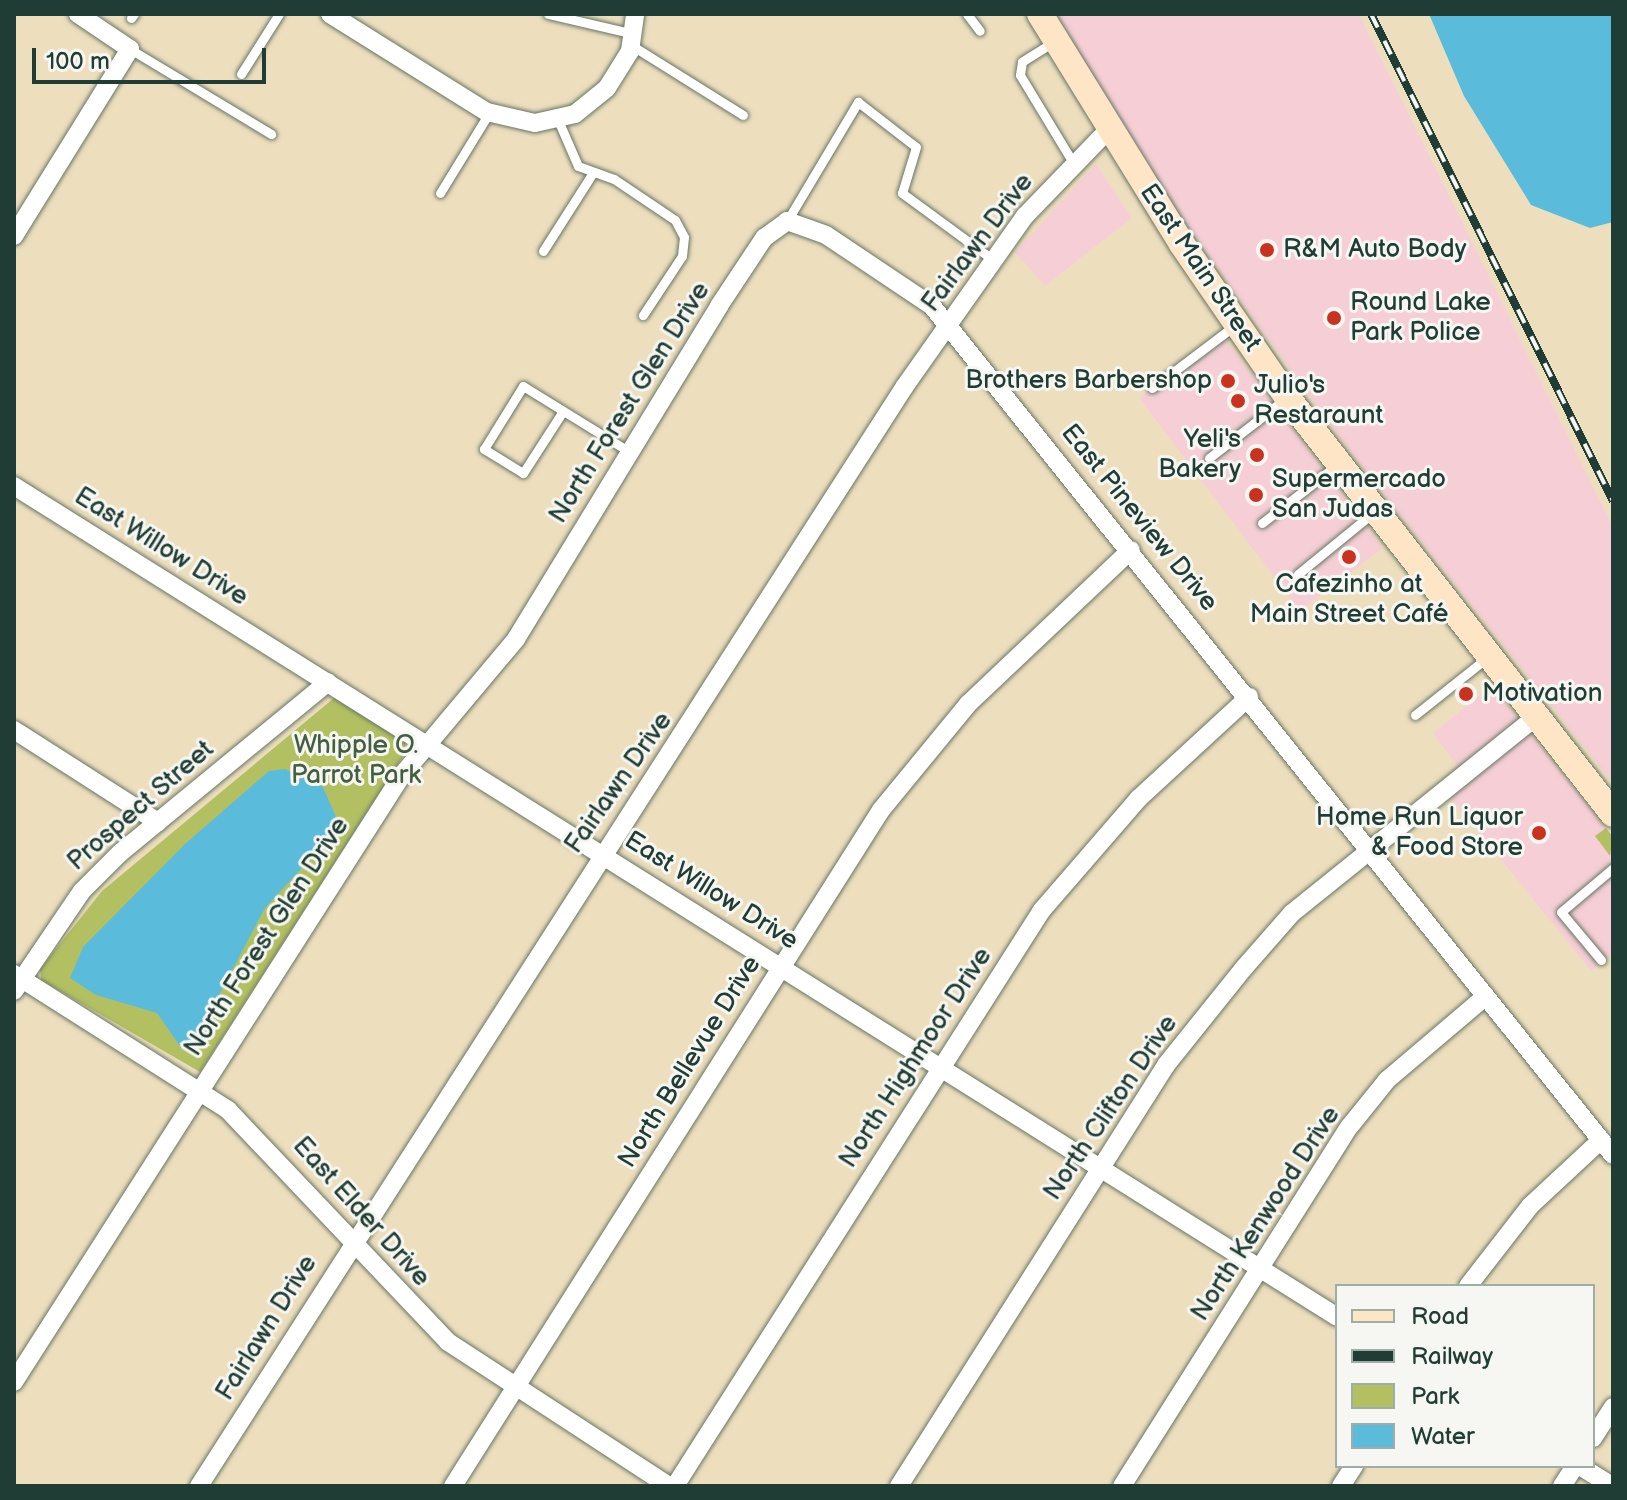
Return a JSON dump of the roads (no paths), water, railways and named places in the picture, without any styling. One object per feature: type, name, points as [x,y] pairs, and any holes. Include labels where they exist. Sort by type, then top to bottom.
[{"type":"main road","name":"East Main Street","points":[[1040,14],[1108,130],[1287,397],[1337,465],[1613,814]]},
{"type":"street","points":[[14,236],[130,49],[78,14]]},
{"type":"street","points":[[334,15],[489,113],[511,121],[558,120],[607,88],[633,39],[635,14]]},
{"type":"street","name":"Fairlawn Drive","points":[[199,1486],[601,853],[677,748],[947,324],[992,259],[1074,164],[1108,130]]},
{"type":"street","name":"East Pineview Drive","points":[[787,221],[838,243],[947,324],[1613,1155]]},
{"type":"street","name":"North Forest Glen Drive","points":[[14,1382],[425,743],[516,639],[764,238],[787,221]]},
{"type":"street","name":"East Willow Drive","points":[[14,486],[1102,1166],[1335,1316]]},
{"type":"street","name":"North Bellevue Drive","points":[[453,1486],[781,966],[923,754],[1131,550]]},
{"type":"street","name":"Prospect Street","points":[[17,981],[82,891],[158,822],[328,682]]},
{"type":"street","name":"North Highmoor Drive","points":[[672,1486],[1042,910],[1093,846],[1249,697]]},
{"type":"street","name":"North Clifton Drive","points":[[899,1486],[1166,1065],[1243,969],[1292,913],[1536,717]]},
{"type":"street","points":[[14,730],[158,822]]},
{"type":"street","name":"East Elder Drive","points":[[17,981],[200,1090],[282,1162],[448,1342],[515,1388],[672,1486]]},
{"type":"street","name":"North Kenwood Drive","points":[[1122,1486],[1261,1270],[1315,1176],[1387,1080],[1485,997]]},
{"type":"street","points":[[1470,1284],[1530,1206],[1601,1140]]},
{"type":"street","points":[[1595,1435],[1613,1407]]},
{"type":"street","points":[[1341,1486],[1353,1468]]},
{"type":"street","points":[[1562,1486],[1576,1468]]},
{"type":"street","points":[[1581,1468],[1612,1486]]},
{"type":"lane","points":[[241,74],[279,14]]},
{"type":"lane","points":[[548,14],[633,39],[743,115]]},
{"type":"lane","points":[[967,14],[980,31]]},
{"type":"lane","points":[[1055,41],[1022,62],[1020,75],[1074,164]]},
{"type":"lane","points":[[130,49],[271,134]]},
{"type":"lane","points":[[787,221],[858,102],[916,147],[902,193],[992,259]]},
{"type":"lane","points":[[440,193],[489,113]]},
{"type":"lane","points":[[558,120],[578,166],[592,174],[614,179],[675,220],[684,237],[682,256],[643,315]]},
{"type":"lane","points":[[543,251],[592,174]]},
{"type":"lane","points":[[1152,388],[1236,324]]},
{"type":"lane","points":[[563,411],[523,473],[484,449],[523,386],[630,452]]},
{"type":"lane","points":[[1209,458],[1287,397]]},
{"type":"lane","points":[[1262,523],[1337,465]]},
{"type":"lane","points":[[1298,574],[1374,512]]},
{"type":"lane","points":[[1415,715],[1488,657]]},
{"type":"lane","points":[[1601,960],[1561,912],[1613,868]]},
{"type":"water","points":[[1429,14],[1613,14],[1613,222],[1590,228],[1531,205],[1464,96]]},
{"type":"water","points":[[285,769],[323,787],[336,817],[334,833],[265,908],[190,1050],[182,1049],[157,1013],[96,995],[70,978],[83,947],[185,844],[269,771]]},
{"type":"railway","points":[[1371,14],[1613,501]]},
{"type":"place","name":"R&M Auto Body","points":[[1267,250]]},
{"type":"place","name":"Round Lake Park Police","points":[[1334,318]]},
{"type":"place","name":"Brothers Barbershop","points":[[1228,381]]},
{"type":"place","name":"Julio's Restaraunt","points":[[1238,401]]},
{"type":"place","name":"Yeli's Bakery","points":[[1257,455]]},
{"type":"place","name":"Supermercado San Judas","points":[[1256,495]]},
{"type":"place","name":"Cafezinho at Main Street Café","points":[[1349,557]]},
{"type":"place","name":"Motivation","points":[[1466,694]]},
{"type":"place","name":"Home Run Liquor & Food Store","points":[[1539,833]]},
{"type":"park label","name":"Whipple O. Parrot Park","points":[[356,761]]}]
